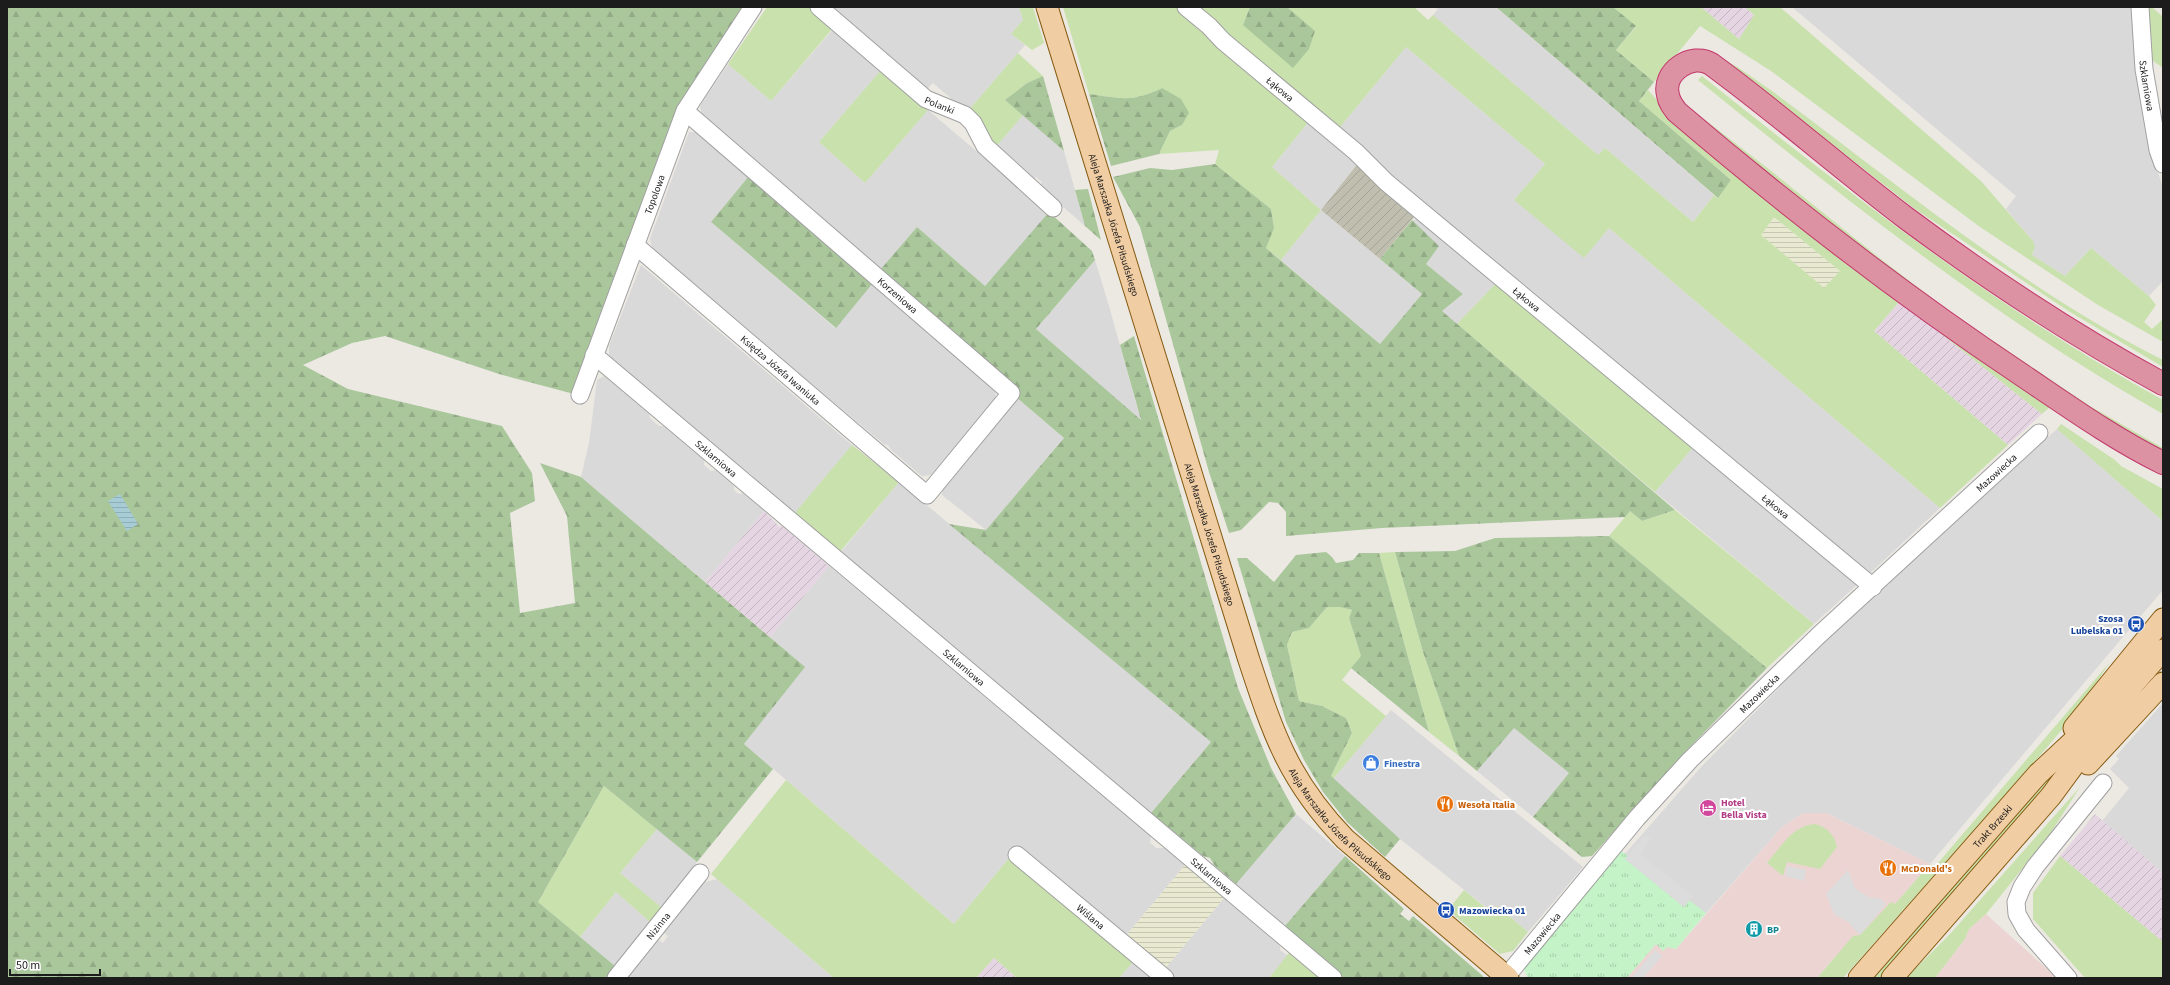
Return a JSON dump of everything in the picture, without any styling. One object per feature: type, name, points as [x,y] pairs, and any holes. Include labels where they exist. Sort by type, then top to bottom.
[{"type":"highway","points":[[2163,384],[2054,321],[1938,241],[1875,194],[1747,90],[1705,60],[1692,60],[1673,74],[1668,88],[1668,95],[1677,112],[1836,241],[1933,315],[2120,439],[2163,463]]},
{"type":"main road","name":"Aleja Marszałka Józefa Piłsudskiego","points":[[1048,7],[1248,657],[1277,741],[1305,792],[1322,815],[1340,834],[1506,978]]},
{"type":"main road","points":[[2038,774],[2125,663],[2163,619]]},
{"type":"main road","name":"Trakt Brzeski","points":[[1892,978],[2052,796],[2135,682],[2163,650]]},
{"type":"main road","name":"Trakt Brzeski","points":[[1859,978],[2038,774],[2135,682]]},
{"type":"main road","points":[[2052,796],[2096,756],[2163,683]]},
{"type":"street","name":"Topolowa","points":[[580,395],[685,111],[753,7]]},
{"type":"street","name":"Polanki","points":[[819,7],[926,99],[965,115],[973,123],[985,146],[1052,208]]},
{"type":"street","name":"Łąkowa","points":[[1186,7],[1209,26],[1223,41],[1356,152],[1386,182],[1873,587]]},
{"type":"street","name":"Szklarniowa","points":[[2140,7],[2144,69],[2158,150],[2163,164]]},
{"type":"street","name":"Korzeniowa","points":[[685,111],[1011,393],[927,495]]},
{"type":"street","name":"Księdza Józefa Iwaniuka","points":[[635,245],[927,495]]},
{"type":"street","name":"Szklarniowa","points":[[594,355],[1334,978]]},
{"type":"street","name":"Mazowiecka","points":[[1506,978],[1597,866],[1690,760],[1819,635],[2039,433]]},
{"type":"street","points":[[2068,978],[2026,930],[2017,914],[2016,902],[2022,887],[2035,867],[2103,783]]},
{"type":"street","name":"Wiślana","points":[[1017,855],[1165,978]]},
{"type":"street","name":"Nizinna","points":[[616,978],[700,873]]},
{"type":"shaded area","points":[[832,7],[1019,7],[1023,20],[1011,34],[1025,45],[967,112],[933,83],[927,89]]},
{"type":"shaded area","points":[[1435,7],[1496,7],[1714,195],[1693,222],[1605,148],[1598,155],[1433,15],[1438,9]]},
{"type":"shaded area","points":[[1701,7],[1745,7],[1754,15],[1739,39]]},
{"type":"shaded area","points":[[1792,7],[2135,7],[2152,154],[2163,188],[2163,281],[2149,296],[2091,248],[2065,276],[2032,255],[2034,251],[2033,241],[2006,209],[2016,196]]},
{"type":"shaded area","points":[[834,28],[882,69],[819,142],[865,183],[928,110],[1049,213],[985,286],[917,227],[880,270],[702,116],[700,106],[728,64],[771,101]]},
{"type":"shaded area","points":[[1406,47],[1545,164],[1514,200],[1609,228],[1940,508],[1865,578],[1336,132]]},
{"type":"shaded area","points":[[1023,115],[1064,151],[1085,226],[1039,186],[1042,182],[1036,177],[1033,180],[995,148]]},
{"type":"shaded area","points":[[1310,120],[1359,162],[1321,210],[1272,167]]},
{"type":"shaded area","points":[[689,132],[697,132],[749,176],[711,222],[835,328],[873,283],[995,388],[996,399],[931,475],[922,476],[918,473],[889,448],[890,447],[886,444],[885,445],[653,251],[650,239]]},
{"type":"shaded area","points":[[1359,162],[1418,212],[1380,259],[1321,210]]},
{"type":"shaded area","points":[[1321,210],[1422,294],[1380,344],[1281,260]]},
{"type":"shaded area","points":[[1420,219],[1500,279],[1457,324],[1442,311],[1463,294],[1426,264],[1412,220]]},
{"type":"shaded area","points":[[1095,260],[1109,306],[1141,421],[1036,329]]},
{"type":"shaded area","points":[[641,265],[852,445],[794,515],[790,512],[791,509],[781,504],[751,478],[753,476],[745,470],[743,471],[646,389],[647,387],[643,386],[609,358],[609,346]]},
{"type":"shaded area","points":[[1900,301],[2042,414],[2008,445],[1874,331]]},
{"type":"shaded area","points":[[604,376],[649,414],[650,418],[654,422],[659,426],[663,426],[704,460],[704,465],[711,471],[716,470],[734,486],[734,490],[736,492],[739,494],[743,493],[764,511],[705,582],[581,477],[589,443],[597,380]]},
{"type":"shaded area","points":[[1016,397],[1064,438],[986,530],[942,495],[943,483]]},
{"type":"shaded area","points":[[2057,429],[2163,521],[2163,590],[1930,864],[1826,813],[1803,813],[1782,827],[1694,927],[1617,863],[1702,766],[1824,642]]},
{"type":"shaded area","points":[[1696,444],[1861,581],[1814,624],[1655,492]]},
{"type":"shaded area","points":[[899,482],[1211,742],[1151,813],[840,553]]},
{"type":"shaded area","points":[[764,511],[779,527],[782,526],[829,566],[770,637],[705,582]]},
{"type":"shaded area","points":[[829,566],[1151,837],[1150,843],[1156,848],[1165,848],[1185,865],[1124,938],[1010,857],[954,924],[744,744],[804,667],[770,637]]},
{"type":"shaded area","points":[[2163,703],[2163,873],[2102,821],[2129,788],[2110,769],[2119,759],[2116,756]]},
{"type":"shaded area","points":[[1391,710],[1583,867],[1528,932],[1497,906],[1492,912],[1400,839],[1333,779]]},
{"type":"shaded area","points":[[1513,727],[1569,773],[1533,817],[1477,771]]},
{"type":"shaded area","points":[[1803,813],[1826,813],[1930,864],[1895,904],[1891,903],[1860,935],[1832,960],[1817,978],[1627,978],[1656,944],[1676,949],[1782,827]]},
{"type":"shaded area","points":[[1296,814],[1345,856],[1284,927],[1235,885]]},
{"type":"shaded area","points":[[2095,814],[2163,873],[2163,942],[2060,856]]},
{"type":"shaded area","points":[[657,829],[697,862],[661,907],[620,873]]},
{"type":"shaded area","points":[[1645,834],[1651,839],[1640,854],[1693,896],[1684,907],[1625,859]]},
{"type":"shaded area","points":[[1787,866],[1806,870],[1804,881],[1785,876]]},
{"type":"shaded area","points":[[1848,870],[1855,888],[1868,897],[1881,899],[1886,904],[1860,935],[1848,922],[1834,914],[1826,894]]},
{"type":"shaded area","points":[[717,879],[834,978],[628,978],[659,940],[663,943],[668,936],[664,933],[705,882]]},
{"type":"shaded area","points":[[616,892],[650,922],[615,966],[580,937]]},
{"type":"shaded area","points":[[1224,898],[1280,946],[1280,950],[1288,956],[1269,978],[1171,978],[1163,971]]},
{"type":"shaded area","points":[[1986,914],[2057,978],[1935,978],[1965,939],[1969,929]]},
{"type":"shaded area","points":[[1655,950],[1662,956],[1643,978],[1631,978]]},
{"type":"shaded area","points":[[994,958],[1017,978],[976,978]]},
{"type":"shaded area","points":[[1134,961],[1144,972],[1154,978],[1119,978]]},
{"type":"green space","points":[[7,7],[744,7],[683,102],[574,394],[499,374],[385,336],[352,343],[303,365],[348,389],[502,426],[532,473],[535,501],[510,513],[520,613],[575,603],[567,516],[540,463],[581,477],[805,667],[744,744],[773,769],[697,862],[604,786],[538,902],[615,966],[605,978],[7,978]]},
{"type":"green space","points":[[767,7],[809,7],[833,28],[771,101],[728,64]]},
{"type":"green space","points":[[1019,7],[1033,7],[1044,43],[1032,50],[1011,34],[1023,20]]},
{"type":"green space","points":[[1063,7],[1179,7],[1310,120],[1272,167],[1321,210],[1281,260],[1265,247],[1274,228],[1271,209],[1215,164],[1219,150],[1159,154],[1170,131],[1182,125],[1162,88],[1134,98],[1118,98],[1089,94]]},
{"type":"green space","points":[[1189,7],[1250,7],[1243,25],[1314,31],[1287,7],[1414,7],[1428,20],[1433,15],[1598,155],[1605,148],[1693,222],[1714,195],[1717,198],[1731,180],[1639,101],[1648,90],[1661,104],[2163,473],[2163,475],[2066,416],[2049,408],[2042,414],[1900,301],[1874,331],[2008,445],[1940,508],[1609,228],[1584,258],[1514,200],[1545,164],[1406,47],[1336,132]],"holes":[[[1774,217],[1840,271],[1824,288],[1761,235]]]},
{"type":"green space","points":[[1250,7],[1287,7],[1315,31],[1309,49],[1293,68],[1243,25]]},
{"type":"green space","points":[[1496,7],[1613,7],[1636,26],[1616,50],[1654,82],[1639,101],[1731,180],[1718,198]]},
{"type":"green space","points":[[1613,7],[1701,7],[1739,39],[1754,15],[1745,7],[1780,7],[1981,181],[2033,241],[2035,247],[2032,255],[2065,276],[2091,248],[2149,296],[2156,305],[2144,322],[2152,329],[2163,319],[2163,342],[2098,305],[1980,227],[1771,71],[1700,26],[1654,82],[1616,50],[1636,27]]},
{"type":"green space","points":[[2145,7],[2152,7],[2163,17],[2163,68],[2149,58]]},
{"type":"green space","points":[[1018,53],[1043,76],[1027,83],[1005,100],[1023,115],[995,148],[967,112]]},
{"type":"green space","points":[[1721,58],[1739,68],[1772,91],[1962,234],[2010,268],[2111,332],[2163,360],[2163,367],[2070,312],[1915,209]]},
{"type":"green space","points":[[882,69],[928,110],[865,183],[819,142]]},
{"type":"green space","points":[[1043,76],[1064,151],[1005,100],[1027,83]]},
{"type":"green space","points":[[1702,76],[1925,248],[2042,327],[2102,365],[2163,400],[2163,414],[2101,378],[2041,339],[1924,257],[1866,214],[1698,80]]},
{"type":"green space","points":[[1162,88],[1181,99],[1189,113],[1182,125],[1170,131],[1159,154],[1111,166],[1089,94],[1118,98],[1134,98]]},
{"type":"green space","points":[[1691,109],[1950,312],[2090,406],[2163,448],[2163,455],[2088,407],[1886,272]]},
{"type":"green space","points":[[1215,164],[1271,209],[1274,228],[1266,248],[1380,344],[1422,294],[1380,259],[1412,220],[1439,246],[1426,264],[1463,294],[1442,311],[1675,510],[1642,521],[1630,511],[1625,517],[1382,528],[1286,536],[1286,512],[1278,503],[1269,502],[1241,530],[1229,533],[1209,472],[1140,227],[1113,177],[1150,168],[1172,170]]},
{"type":"green space","points":[[749,176],[873,283],[836,328],[711,222]]},
{"type":"green space","points":[[1088,189],[1101,240],[1085,226],[1075,190]]},
{"type":"green space","points":[[1049,212],[1092,251],[1095,260],[1036,329],[1141,420],[1120,345],[1134,336],[1238,688],[1271,768],[1296,814],[1236,884],[1214,865],[1210,858],[1203,856],[1151,813],[1211,742],[949,524],[986,530],[1064,438],[1016,397],[1019,390],[880,270],[917,227],[985,286]]},
{"type":"green space","points":[[1774,217],[1840,271],[1824,289],[1761,235]]},
{"type":"green space","points":[[1500,279],[1696,444],[1655,492],[1457,324]]},
{"type":"green space","points":[[2061,424],[2115,460],[2121,466],[2163,489],[2163,521],[2057,429]]},
{"type":"green space","points":[[852,445],[899,482],[839,553],[794,514]]},
{"type":"green space","points":[[1675,510],[1814,624],[1767,668],[1609,536],[1630,511],[1642,521]]},
{"type":"green space","points":[[1609,536],[1767,668],[1690,747],[1592,856],[1582,857],[1533,817],[1569,773],[1514,728],[1477,771],[1459,756],[1423,652],[1395,552],[1455,551],[1495,538]]},
{"type":"green space","points":[[1326,552],[1336,563],[1353,560],[1359,553],[1379,553],[1429,732],[1351,668],[1361,656],[1349,618],[1352,610],[1340,607],[1327,607],[1309,628],[1292,632],[1287,645],[1299,701],[1322,706],[1346,718],[1352,733],[1331,776],[1400,839],[1385,857],[1347,822],[1323,792],[1304,760],[1286,722],[1237,558],[1247,558],[1274,582],[1296,555]]},
{"type":"green space","points":[[1395,552],[1423,652],[1459,756],[1429,732],[1379,553]]},
{"type":"green space","points":[[1327,607],[1341,607],[1352,610],[1349,618],[1361,656],[1342,680],[1386,716],[1333,779],[1331,776],[1352,733],[1346,718],[1322,706],[1299,701],[1287,645],[1292,632],[1309,628]]},
{"type":"green space","points":[[2110,662],[2076,713],[2038,758],[1843,978],[1817,978],[1853,936],[1860,935],[1891,902],[1895,904],[1930,864],[1932,866],[1938,863]]},
{"type":"green space","points":[[2056,768],[2061,772],[1882,978],[1871,978],[1938,904]]},
{"type":"green space","points":[[786,780],[954,924],[1010,857],[1134,961],[1119,978],[1017,978],[994,958],[976,978],[834,978],[711,874]]},
{"type":"green space","points":[[604,786],[657,829],[620,873],[661,907],[650,922],[616,892],[580,937],[538,902]]},
{"type":"green space","points":[[2080,787],[2050,834],[1986,914],[1969,929],[1965,939],[1935,978],[1906,978],[1950,934]]},
{"type":"green space","points":[[1815,824],[1827,829],[1830,832],[1837,847],[1820,869],[1787,862],[1783,876],[1767,863],[1782,844],[1800,828]]},
{"type":"green space","points":[[1620,850],[1628,856],[1625,859],[1684,907],[1689,900],[1706,913],[1676,949],[1667,947],[1663,951],[1656,944],[1627,978],[1528,978],[1524,969],[1526,958]]},
{"type":"green space","points":[[1345,856],[1404,909],[1400,914],[1409,921],[1413,916],[1483,976],[1483,978],[1344,978],[1284,927]]},
{"type":"green space","points":[[2060,856],[2163,942],[2163,978],[2085,978],[2033,919],[2033,893]]},
{"type":"green space","points":[[1185,865],[1224,898],[1163,971],[1124,938]]},
{"type":"green space","points":[[1464,890],[1491,912],[1497,906],[1528,932],[1513,951],[1500,954],[1448,910]]},
{"type":"green space","points":[[1289,953],[1319,978],[1269,978]]},
{"type":"water","points":[[120,494],[138,524],[127,531],[108,501]]},
{"type":"place","name":"Szosa Lubelska 01","points":[[2136,624]]},
{"type":"place","name":"Finestra","points":[[1371,763]]},
{"type":"place","name":"Wesoła Italia","points":[[1445,804]]},
{"type":"place","name":"Hotel Bella Vista","points":[[1708,808]]},
{"type":"place","name":"McDonald's","points":[[1888,868]]},
{"type":"place","name":"Mazowiecka 01","points":[[1446,910]]},
{"type":"place","name":"BP","points":[[1754,929]]}]
